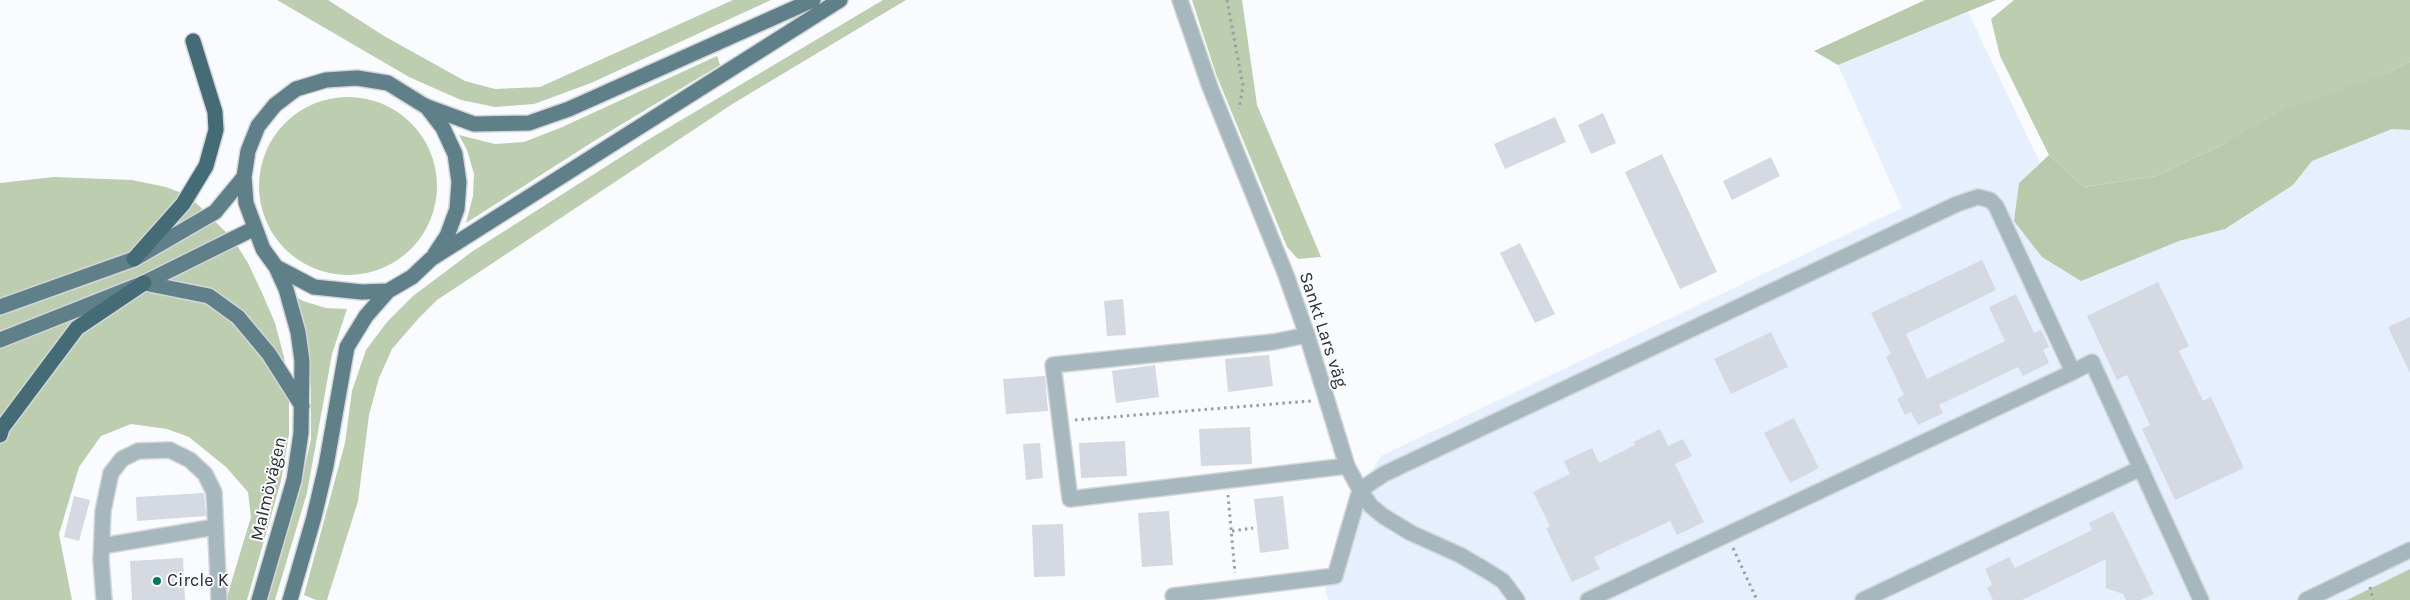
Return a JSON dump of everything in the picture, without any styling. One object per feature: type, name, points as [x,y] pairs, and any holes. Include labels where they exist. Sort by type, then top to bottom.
[{"type":"highway","points":[[134,259],[184,204],[206,166],[216,130],[215,112],[193,41]]},
{"type":"highway","points":[[0,435],[2,428],[78,328],[144,283]]},
{"type":"main road","points":[[425,106],[474,124],[529,123],[578,105],[813,0]]},
{"type":"main road","points":[[290,600],[324,474],[347,348],[366,316],[388,291],[412,277],[431,259],[840,0]]},
{"type":"main road","name":"Malmövägen","points":[[259,600],[294,480],[301,432],[302,361],[298,332],[286,289],[276,267],[269,259],[246,204],[244,177],[248,151],[258,126],[275,105],[296,89],[326,80],[357,78],[388,83],[425,106]]},
{"type":"main road","points":[[425,106],[443,128],[447,136],[455,154],[459,182],[457,210],[447,236],[431,259]]},
{"type":"main road","points":[[0,307],[134,259],[215,212],[244,177]]},
{"type":"main road","points":[[0,340],[144,283],[255,228]]},
{"type":"main road","points":[[276,267],[314,287],[362,292],[388,291]]},
{"type":"main road","points":[[144,283],[209,296],[238,318],[269,354],[302,406]]},
{"type":"street","name":"Sankt Lars väg","points":[[1180,0],[1210,87],[1286,275],[1307,334],[1347,466],[1360,490],[1371,506],[1383,516],[1411,533],[1460,555],[1489,572],[1503,581],[1517,600]]},
{"type":"street","points":[[1173,596],[1335,576],[1360,490],[1393,470],[1957,204],[1978,197],[1990,200],[1996,206],[2073,372]]},
{"type":"street","points":[[1307,334],[1273,342],[1053,365],[1070,499],[1347,466]]},
{"type":"street","points":[[1588,600],[2092,362],[2201,600]]},
{"type":"street","points":[[104,600],[103,511],[112,473],[122,458],[138,451],[170,450],[190,460],[205,474],[214,492],[219,600]]},
{"type":"street","points":[[1863,600],[2141,468]]},
{"type":"street","points":[[102,546],[215,527]]},
{"type":"street","points":[[2306,600],[2410,550]]},
{"type":"path","points":[[1227,0],[1243,86],[1238,106]]},
{"type":"path","points":[[1061,422],[1326,399]]},
{"type":"path","points":[[1227,479],[1237,588]]},
{"type":"path","points":[[1232,531],[1253,528]]},
{"type":"path","points":[[1727,536],[1757,600]]},
{"type":"shaded area","points":[[1968,12],[2040,163],[2019,183],[2179,241],[2225,229],[2293,185],[2312,161],[2392,129],[2410,130],[2410,569],[2347,600],[1329,600],[1325,592],[1347,511],[1381,456],[1902,208],[1838,65]]},
{"type":"green space","points":[[277,0],[328,0],[384,36],[465,81],[495,89],[540,87],[733,0],[771,0],[591,83],[534,104],[495,107],[461,100],[409,77]]},
{"type":"green space","points":[[883,0],[906,0],[734,103],[437,300],[418,319],[392,349],[379,378],[369,415],[358,501],[327,600],[316,600],[304,595],[345,443],[352,391],[366,350],[387,322],[413,296],[473,251],[646,141]]},
{"type":"green space","points":[[1192,0],[1242,0],[1257,105],[1321,257],[1298,259],[1287,247],[1216,74]]},
{"type":"green space","points":[[1925,0],[1996,0],[1838,65],[1814,51]]},
{"type":"green space","points":[[2014,0],[2410,0],[2410,61],[2387,74],[2222,145],[2156,176],[2084,187],[2049,155],[2000,56],[1991,19]]},
{"type":"green space","points":[[717,56],[720,65],[594,141],[466,223],[473,196],[474,174],[467,150],[459,135],[495,144],[524,142],[560,128]]},
{"type":"green space","points":[[2410,61],[2410,130],[2392,129],[2312,161],[2293,185],[2225,229],[2179,241],[2081,281],[2042,257],[2014,221],[2019,183],[2049,155],[2084,187],[2156,176],[2222,145],[2287,108],[2387,74]]},
{"type":"green space","points":[[339,97],[357,97],[374,100],[390,107],[405,117],[417,129],[427,144],[434,160],[437,186],[436,203],[431,220],[417,243],[405,255],[390,265],[374,272],[357,275],[339,275],[322,272],[306,265],[291,255],[279,243],[269,228],[262,212],[259,195],[259,177],[262,160],[269,144],[279,129],[291,117],[306,107],[322,100]]},
{"type":"green space","points":[[54,177],[132,180],[166,187],[179,192],[196,203],[233,239],[248,263],[263,295],[275,323],[284,357],[289,391],[289,434],[281,481],[247,600],[226,600],[251,517],[248,492],[226,467],[189,437],[167,429],[131,424],[101,436],[79,467],[59,534],[72,600],[0,600],[0,183]]},
{"type":"green space","points":[[289,293],[303,301],[326,308],[347,309],[332,354],[307,493],[275,600],[265,600],[299,493],[311,439],[311,390],[307,348]]},
{"type":"green space","points":[[2410,569],[2410,600],[2347,600]]},
{"type":"building","points":[[1603,113],[1616,143],[1591,154],[1578,125]]},
{"type":"building","points":[[1555,117],[1566,142],[1505,169],[1494,144]]},
{"type":"building","points":[[1662,154],[1717,272],[1680,289],[1625,172]]},
{"type":"building","points":[[1771,157],[1780,176],[1732,200],[1723,181]]},
{"type":"building","points":[[1520,243],[1555,314],[1535,323],[1500,253]]},
{"type":"building","points":[[1982,260],[1996,290],[1906,334],[1927,379],[2005,341],[1989,307],[2016,294],[2034,333],[2041,330],[2049,347],[2043,350],[2049,363],[2023,376],[2018,367],[1939,405],[1943,413],[1918,425],[1911,412],[1905,415],[1897,399],[1904,395],[1886,357],[1891,354],[1871,313]]},
{"type":"building","points":[[2158,282],[2189,346],[2179,351],[2203,401],[2211,397],[2244,468],[2175,500],[2142,429],[2150,425],[2127,375],[2117,380],[2087,316]]},
{"type":"building","points":[[1123,299],[1126,335],[1107,336],[1104,301]]},
{"type":"building","points":[[2410,317],[2410,373],[2388,327]]},
{"type":"building","points":[[1771,332],[1788,367],[1731,394],[1714,359]]},
{"type":"building","points":[[1269,355],[1273,386],[1228,392],[1225,359]]},
{"type":"building","points":[[1155,365],[1159,397],[1116,403],[1112,371]]},
{"type":"building","points":[[1045,376],[1048,411],[1006,414],[1003,379]]},
{"type":"building","points":[[1794,418],[1819,468],[1790,483],[1764,433]]},
{"type":"building","points":[[1250,427],[1252,464],[1201,466],[1199,429]]},
{"type":"building","points":[[1660,429],[1668,446],[1683,439],[1692,456],[1675,464],[1704,522],[1677,535],[1670,521],[1594,557],[1600,569],[1572,582],[1546,528],[1550,526],[1533,492],[1570,474],[1564,461],[1592,448],[1599,463],[1635,445],[1634,442]]},
{"type":"building","points":[[1125,441],[1127,476],[1081,478],[1079,443]]},
{"type":"building","points":[[1040,443],[1043,478],[1026,480],[1023,444]]},
{"type":"building","points":[[204,493],[206,516],[137,521],[136,497]]},
{"type":"building","points":[[74,496],[90,500],[79,541],[64,537]]},
{"type":"building","points":[[1283,496],[1289,549],[1260,553],[1254,499]]},
{"type":"building","points":[[1169,511],[1173,565],[1142,567],[1138,513]]},
{"type":"building","points":[[2113,511],[2154,594],[2141,600],[2126,600],[2123,594],[2106,588],[2106,559],[2022,600],[1993,600],[1987,588],[1992,585],[1985,569],[2009,557],[2015,568],[2092,530],[2089,523]]},
{"type":"building","points":[[1063,524],[1065,576],[1034,577],[1032,525]]},
{"type":"building","name":"Circle K","points":[[183,558],[185,600],[132,600],[130,561]]},
{"type":"place","name":"Circle K","points":[[157,581]]}]
